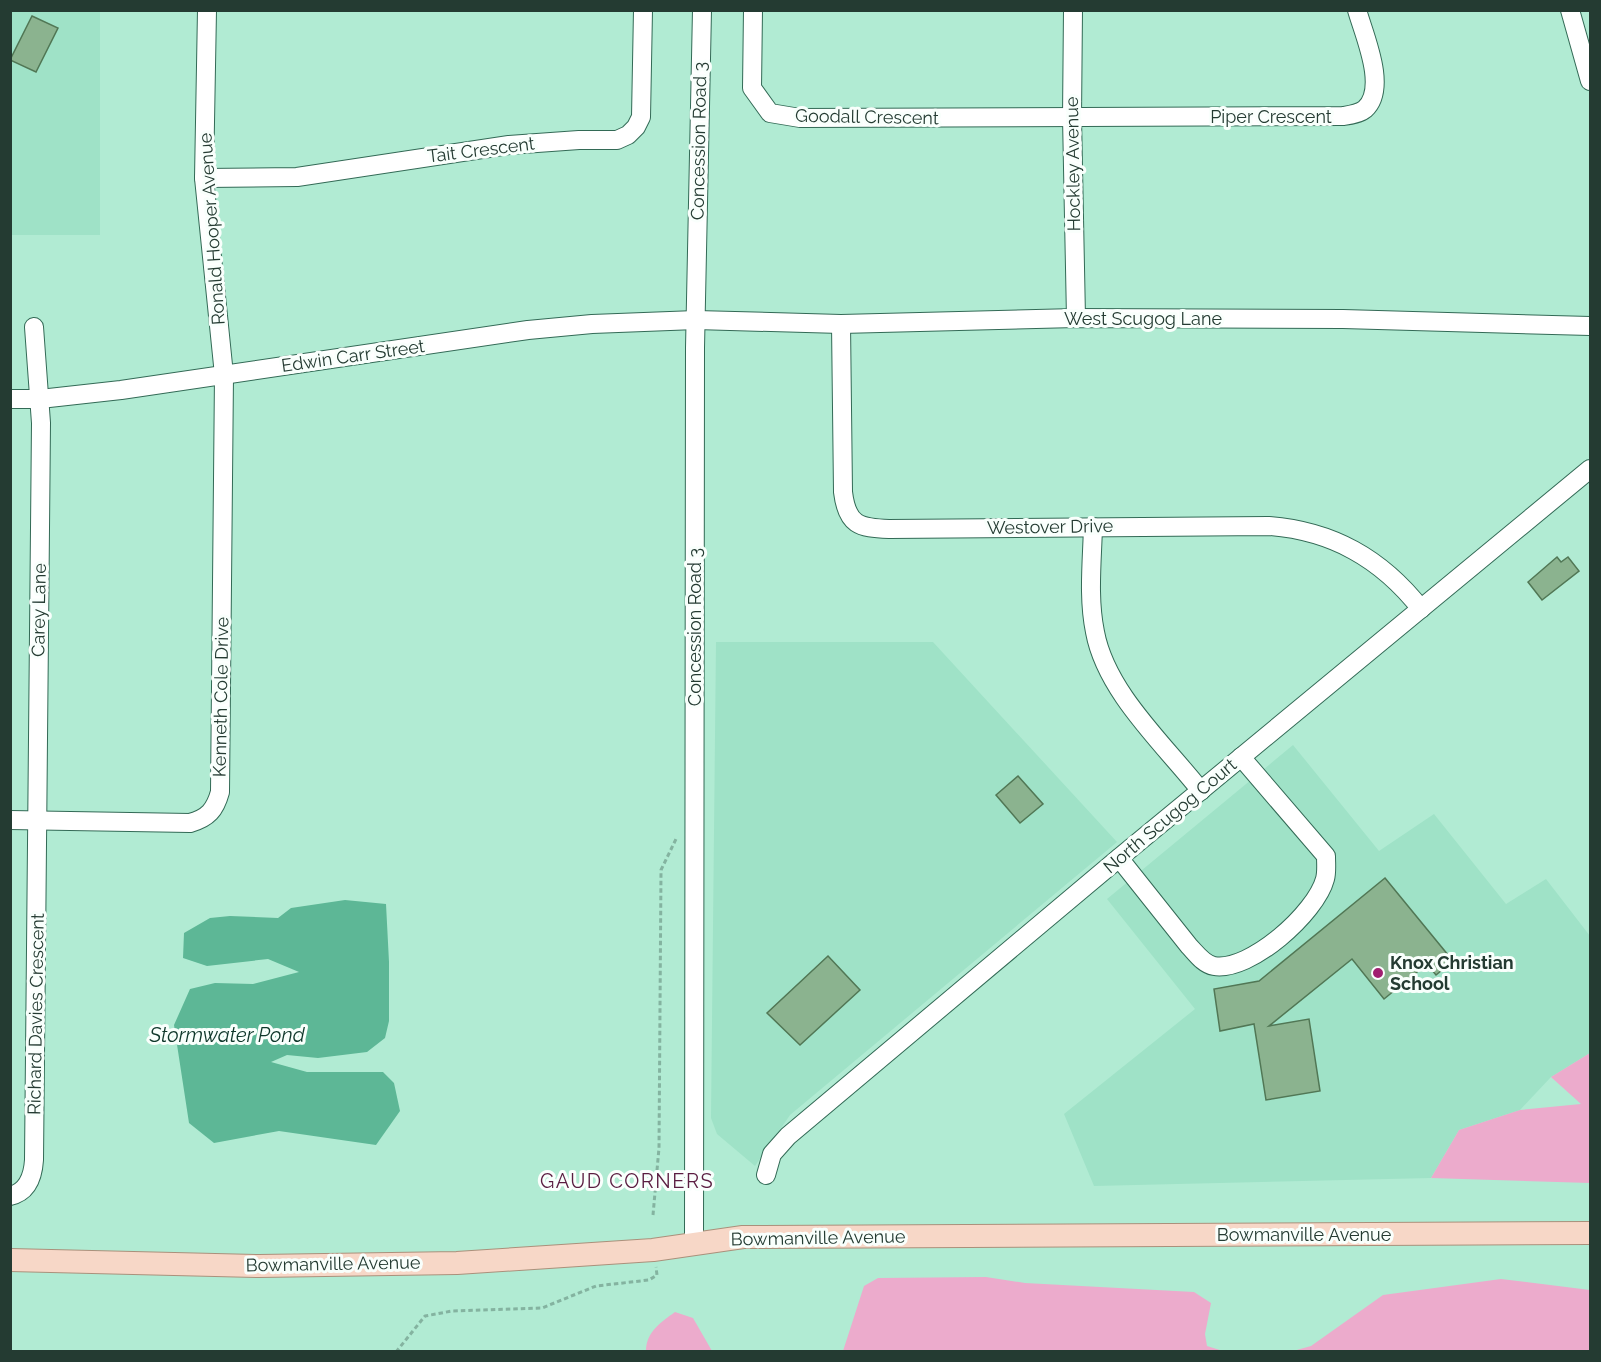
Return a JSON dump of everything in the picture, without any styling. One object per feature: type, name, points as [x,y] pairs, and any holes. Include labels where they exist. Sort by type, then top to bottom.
[{"type":"main road","name":"Bowmanville Avenue","points":[[10,1260],[271,1266],[457,1263],[653,1250],[743,1237],[1590,1233]]},
{"type":"street","name":"Ronald Hooper Avenue","points":[[207,10],[204,178],[224,375]]},
{"type":"street","name":"Tait Crescent","points":[[204,178],[297,177],[509,145],[617,140],[628,135],[636,127],[641,117],[643,10]]},
{"type":"street","name":"Concession Road 3","points":[[694,1244],[696,320],[702,10]]},
{"type":"street","name":"Goodall Crescent","points":[[753,10],[752,88],[770,113],[800,118],[1072,117]]},
{"type":"street","name":"Hockley Avenue","points":[[1073,10],[1072,117],[1076,318]]},
{"type":"street","name":"Piper Crescent","points":[[1072,117],[1343,116],[1356,114],[1365,109],[1371,100],[1376,80],[1357,10]]},
{"type":"street","points":[[1570,10],[1590,81]]},
{"type":"street","name":"West Scugog Lane","points":[[696,320],[841,324],[1076,318],[1343,318],[1590,326]]},
{"type":"street","name":"Edwin Carr Street","points":[[10,399],[40,399],[121,390],[538,328],[696,320]]},
{"type":"street","name":"Westover Drive","points":[[841,324],[843,492],[845,507],[850,518],[857,524],[869,529],[1269,525],[1307,531],[1341,542],[1370,560],[1408,593],[1421,609]]},
{"type":"street","name":"Carey Lane","points":[[34,327],[40,399],[38,820]]},
{"type":"street","name":"Kenneth Cole Drive","points":[[10,820],[190,823],[201,820],[217,804],[221,780],[224,375]]},
{"type":"street","name":"North Scugog Court","points":[[766,1174],[772,1154],[788,1136],[1119,858],[1590,469]]},
{"type":"street","points":[[1093,527],[1091,604],[1095,634],[1104,664],[1128,702],[1201,791]]},
{"type":"street","points":[[1119,858],[1189,946],[1201,959],[1212,966],[1221,966],[1246,958],[1280,937],[1307,910],[1319,892],[1325,880],[1326,856],[1241,757]]},
{"type":"street","name":"Richard Davies Crescent","points":[[10,1196],[19,1193],[29,1184],[33,1169],[38,820]]},
{"type":"path","points":[[653,1215],[659,1148],[661,870]]},
{"type":"path","points":[[396,1352],[425,1316],[452,1311],[542,1308],[596,1286],[649,1280],[657,1275],[653,1250]]},
{"type":"shaded area","points":[[10,11],[100,11],[100,235],[11,235]]},
{"type":"shaded area","points":[[716,642],[933,642],[1117,842],[790,1115],[755,1166],[717,1134],[711,1118]]},
{"type":"shaded area","name":"Knox Christian School","points":[[1293,745],[1379,851],[1434,814],[1506,904],[1546,879],[1590,936],[1590,1053],[1551,1077],[1520,1110],[1459,1130],[1431,1178],[1094,1186],[1064,1114],[1195,1009],[1107,899]]},
{"type":"shaded area","points":[[1590,1053],[1590,1183],[1431,1178],[1459,1130],[1520,1110],[1581,1104],[1551,1077]]},
{"type":"shaded area","points":[[986,1277],[1025,1283],[1194,1292],[1211,1303],[1205,1334],[1207,1346],[1223,1351],[843,1351],[864,1286],[878,1278]]},
{"type":"shaded area","points":[[1501,1279],[1590,1290],[1590,1351],[1293,1351],[1311,1346],[1383,1295]]},
{"type":"shaded area","points":[[675,1312],[693,1318],[712,1351],[646,1351],[651,1333]]},
{"type":"water","name":"Stormwater Pond","points":[[345,900],[386,904],[389,1021],[385,1038],[367,1052],[318,1058],[287,1055],[271,1062],[307,1072],[383,1072],[394,1083],[400,1111],[376,1145],[279,1131],[214,1143],[189,1123],[174,1025],[190,989],[215,983],[253,984],[299,972],[268,959],[207,966],[183,958],[184,933],[210,918],[230,916],[278,918],[291,908]]},
{"type":"building","points":[[32,16],[58,28],[36,72],[10,60]]},
{"type":"building","points":[[1557,557],[1561,562],[1568,557],[1579,571],[1542,600],[1528,582]]},
{"type":"building","points":[[1018,776],[1043,804],[1020,823],[996,795]]},
{"type":"building","points":[[1385,878],[1453,961],[1436,975],[1427,964],[1384,999],[1352,959],[1269,1026],[1309,1019],[1320,1091],[1266,1100],[1254,1024],[1220,1031],[1214,989],[1259,981]]},
{"type":"building","points":[[828,956],[860,990],[800,1045],[767,1013]]},
{"type":"place","name":"Knox Christian School","points":[[1378,973]]},
{"type":"district","name":"GAUD CORNERS","points":[[627,1181]]}]
